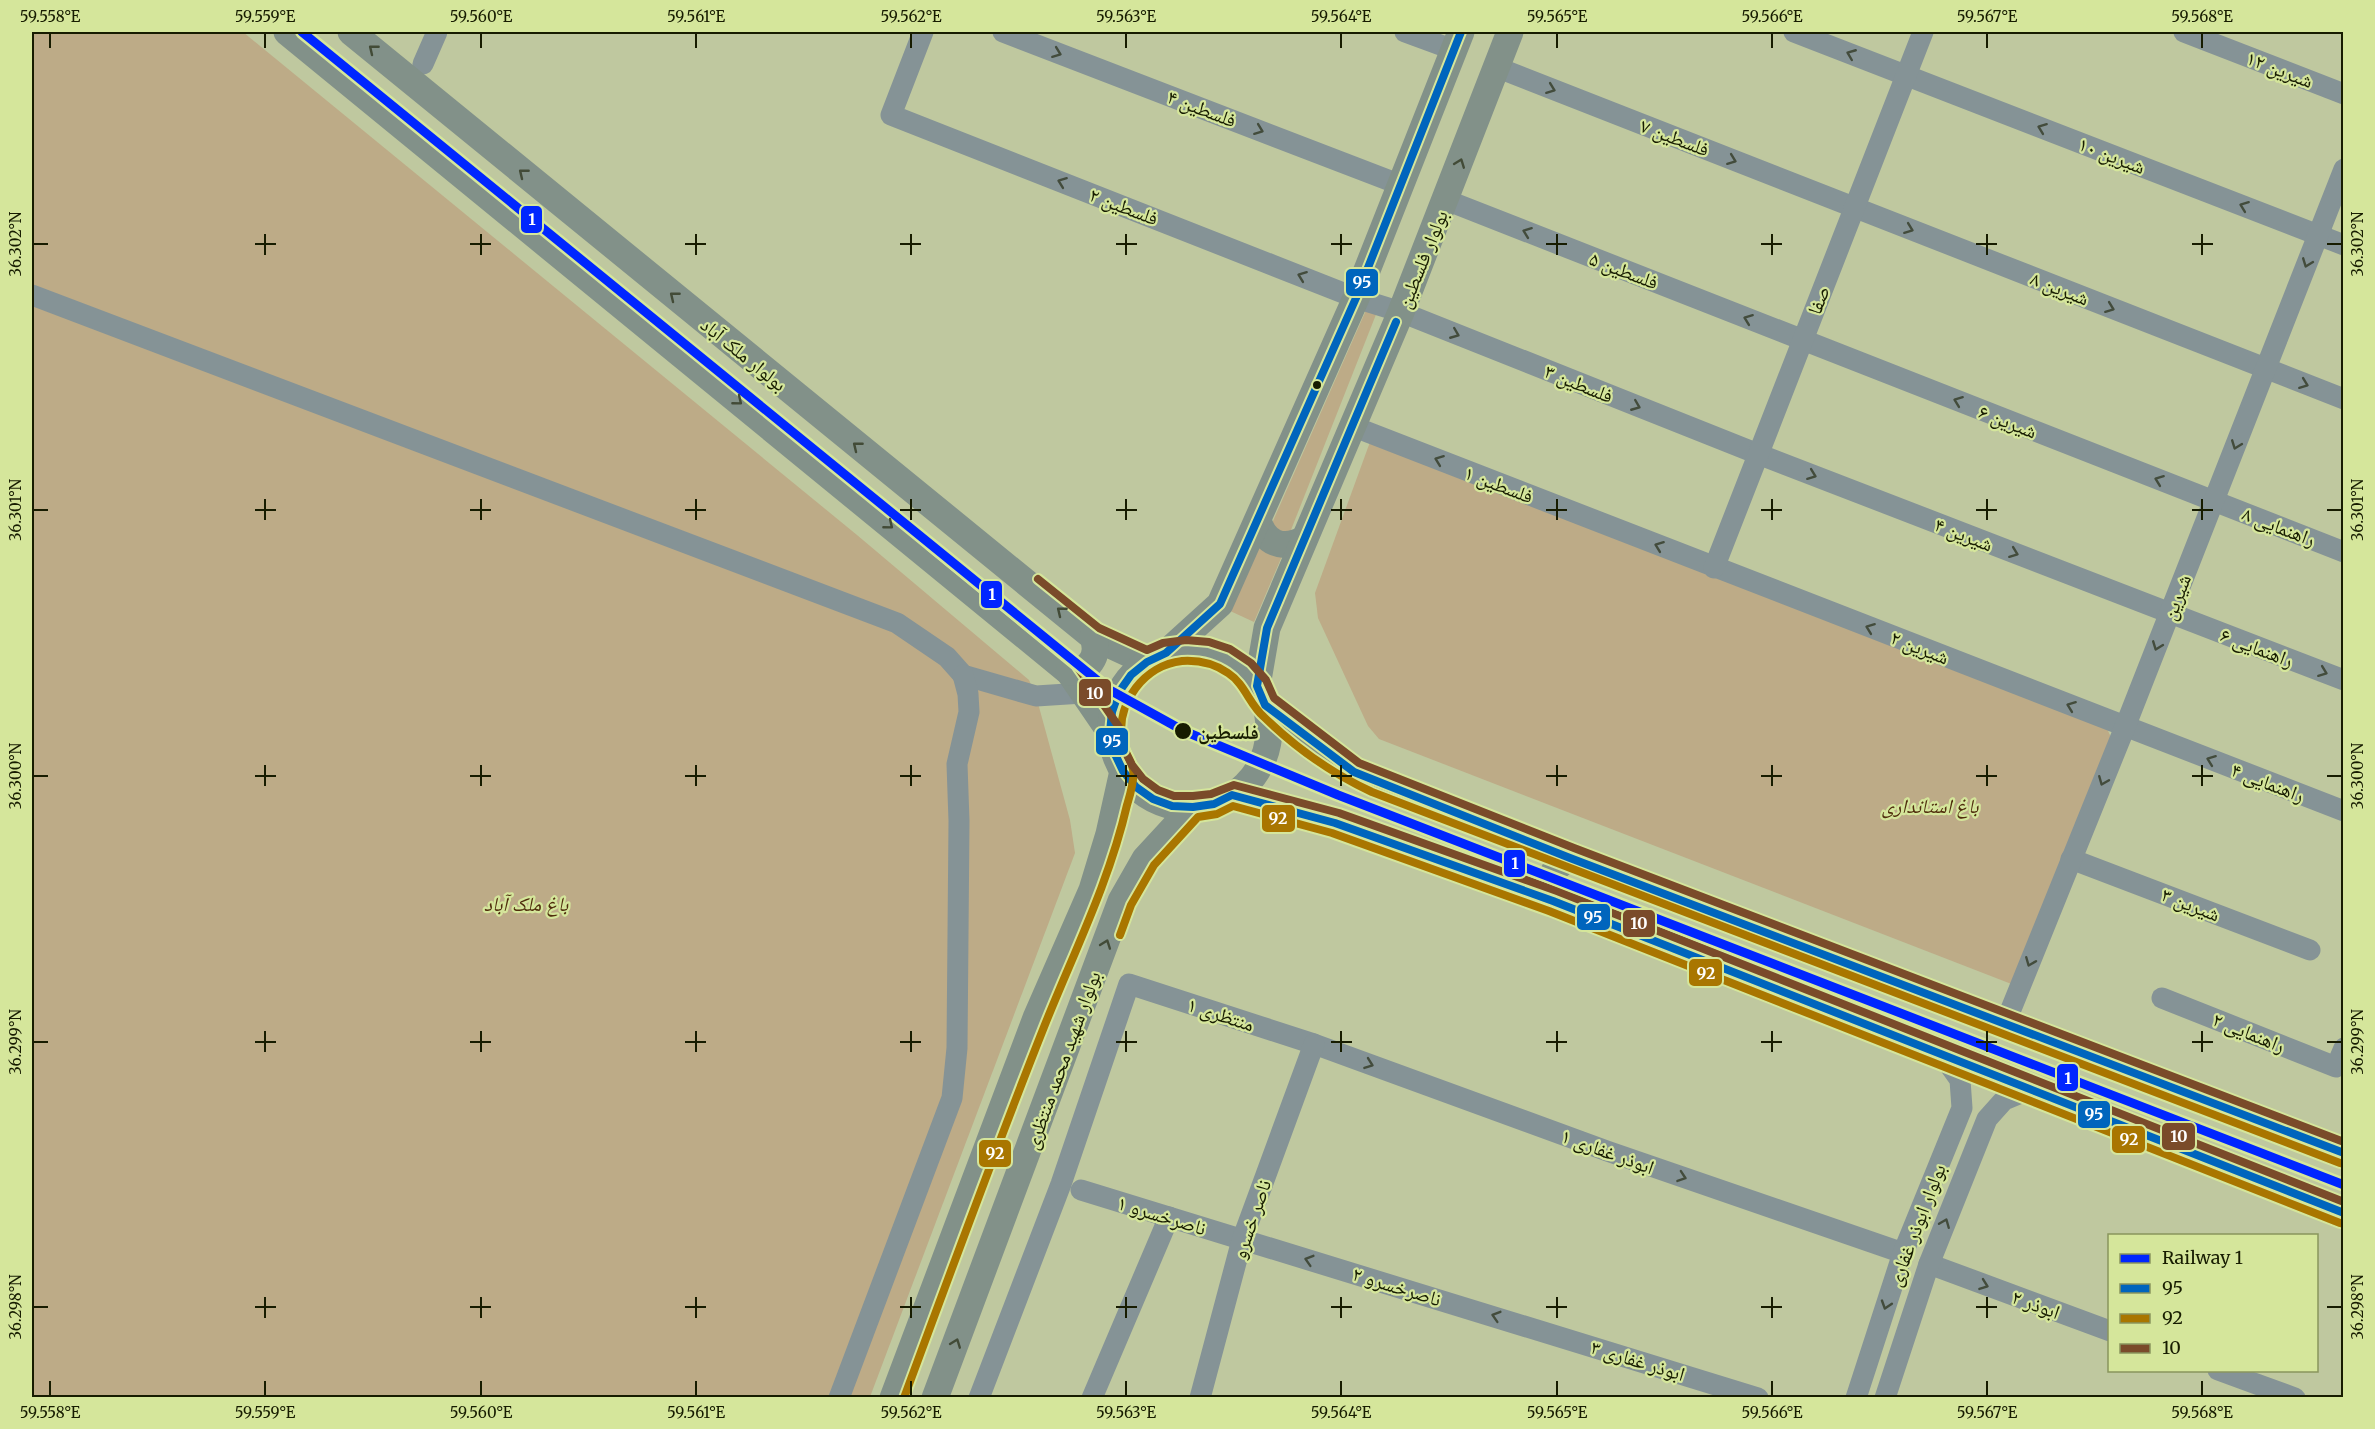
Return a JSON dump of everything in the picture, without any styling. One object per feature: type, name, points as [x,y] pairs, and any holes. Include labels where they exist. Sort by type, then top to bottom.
[{"type":"main road","name":"بولوار ملک آباد","points":[[287,32],[1076,682],[1110,732]]},
{"type":"main road","name":"بولوار ملک آباد","points":[[351,32],[1093,637],[1156,658]]},
{"type":"main road","name":"بولوار فلسطین","points":[[1261,695],[1267,628],[1401,312],[1510,32]]},
{"type":"main road","points":[[1261,695],[1269,725],[1267,746],[1260,765],[1248,782],[1232,795],[1214,804],[1193,807],[1172,806],[1153,799],[1136,787],[1123,771],[1114,752],[1110,732],[1112,712],[1119,692],[1131,675],[1156,658],[1220,604],[1356,298],[1457,41]]},
{"type":"main road","points":[[1258,519],[1260,530],[1266,538],[1275,543],[1285,546],[1304,539]]},
{"type":"main road","points":[[1076,682],[1083,669],[1094,659],[1093,637]]},
{"type":"main road","points":[[1156,658],[1186,650],[1207,652],[1226,658],[1243,670],[1261,695],[1354,772],[1570,858],[2343,1153]]},
{"type":"main road","name":"بولوار شهید محمد منتظری","points":[[893,1398],[1036,1018],[1092,890],[1109,834],[1123,771]]},
{"type":"main road","points":[[1232,795],[1335,823],[1553,901],[2343,1213]]},
{"type":"main road","name":"بولوار شهید محمد منتظری","points":[[935,1398],[1121,901],[1145,859],[1193,807]]},
{"type":"main road","points":[[1553,901],[1550,893],[1551,875],[1562,862],[1570,858]]},
{"type":"main road","points":[[1036,1018],[1073,1034]]},
{"type":"street","points":[[423,64],[437,32]]},
{"type":"street","name":"فلسطین ۲","points":[[923,32],[891,115],[1356,298],[1401,312]]},
{"type":"street","name":"فلسطین ۴","points":[[1003,32],[1401,185]]},
{"type":"street","points":[[1405,32],[1457,41]]},
{"type":"street","name":"شیرین ۱۰","points":[[1794,32],[2343,245]]},
{"type":"street","name":"صفا","points":[[1714,568],[1923,32]]},
{"type":"street","name":"شیرین ۱۲","points":[[2184,32],[2343,94]]},
{"type":"street","name":"فلسطین ۷","points":[[1496,67],[1854,207]]},
{"type":"street","name":"شیرین","points":[[2005,1023],[2125,727],[2343,169]]},
{"type":"street","name":"فلسطین ۵","points":[[1446,200],[1802,340]]},
{"type":"street","name":"شیرین ۸","points":[[1854,207],[2343,399]]},
{"type":"street","points":[[32,295],[897,623],[947,657],[963,675],[968,694],[969,712],[957,764],[959,821],[957,1048],[952,1098],[838,1398]]},
{"type":"street","name":"فلسطین ۳","points":[[1401,312],[1758,454]]},
{"type":"street","name":"شیرین ۶","points":[[1802,340],[2214,501]]},
{"type":"street","name":"فلسطین ۱","points":[[1352,426],[1714,568]]},
{"type":"street","name":"شیرین ۴","points":[[1758,454],[2170,613]]},
{"type":"street","name":"راهنمایی ۸","points":[[2214,501],[2343,552]]},
{"type":"street","name":"شیرین ۲","points":[[1714,568],[2125,727]]},
{"type":"street","name":"راهنمایی ۶","points":[[2170,613],[2343,680]]},
{"type":"street","points":[[963,675],[1036,696],[1076,682]]},
{"type":"street","name":"راهنمایی ۴","points":[[2125,727],[2343,811]]},
{"type":"street","name":"شیرین ۳","points":[[2071,859],[2310,950]]},
{"type":"street","name":"منتظری ۱","points":[[979,1398],[1060,1184],[1129,984],[1314,1044]]},
{"type":"street","name":"راهنمایی ۲","points":[[2162,998],[2340,1057]]},
{"type":"street","name":"ناصر خسرو","points":[[1200,1398],[1242,1240],[1314,1044]]},
{"type":"street","name":"ابوذر غفاری ۱","points":[[1314,1044],[1607,1151],[1903,1253]]},
{"type":"street","name":"بولوار ابوذر غفاری","points":[[1857,1398],[1903,1253],[1962,1108],[1960,1080],[1943,1056]]},
{"type":"street","name":"بولوار ابوذر غفاری","points":[[1886,1398],[1929,1264],[1987,1119],[2004,1100],[2028,1090]]},
{"type":"street","points":[[1962,1108],[1968,1106],[1980,1108],[1987,1119]]},
{"type":"street","name":"ناصرخسرو ۱","points":[[1081,1190],[1242,1240]]},
{"type":"street","points":[[1092,1398],[1168,1217]]},
{"type":"street","name":"ناصرخسرو ۲","points":[[1242,1240],[1552,1333]]},
{"type":"street","name":"ابوذر ۲","points":[[1929,1264],[2108,1331]]},
{"type":"street","name":"ابوذر غفاری ۳","points":[[1552,1333],[1758,1398]]},
{"type":"street","points":[[2221,1372],[2295,1398]]},
{"type":"green space","name":"باغ ملک آباد","points":[[32,32],[243,32],[857,535],[1029,680],[1036,696],[1070,820],[1075,853],[870,1397],[32,1397]]},
{"type":"green space","points":[[1367,308],[1377,312],[1289,535],[1269,530]]},
{"type":"green space","name":"باغ استانداری","points":[[1370,442],[2106,726],[2112,740],[2014,985],[1379,739],[1368,726],[1318,618],[1315,593]]},
{"type":"green space","points":[[1260,543],[1285,549],[1254,622],[1228,610]]},
{"type":"rail line","name":"1","points":[[302,32],[1108,689],[1184,731],[1338,795],[2344,1185]]},
{"type":"transit line","name":"95","points":[[1461,32],[1356,298],[1220,604],[1166,653],[1147,662],[1131,675],[1119,692],[1112,712],[1110,732],[1114,752],[1123,771],[1136,787],[1153,799],[1172,806],[1193,807],[1214,804],[1232,795],[1335,823],[1553,901],[2344,1213]]},
{"type":"transit line","name":"95","points":[[1396,322],[1267,628],[1257,686],[1265,705],[1354,772],[1570,858],[2344,1153]]},
{"type":"transit line","name":"10","points":[[930,545],[1076,665],[1119,727],[1124,749],[1132,765],[1143,779],[1158,790],[1174,796],[1193,796],[1211,794],[1234,785],[1339,813],[1557,891],[2344,1202]]},
{"type":"transit line","name":"10","points":[[1038,579],[1099,628],[1147,650],[1163,643],[1186,640],[1209,642],[1230,649],[1251,663],[1266,680],[1274,698],[1359,763],[1574,848],[2344,1142]]},
{"type":"transit line","name":"92","points":[[904,1398],[1008,1119],[1111,862],[1133,778],[1132,765],[1122,740],[1121,726],[1124,712],[1129,699],[1145,678],[1169,664],[1182,661],[1206,663],[1228,673],[1239,683],[1259,712],[1288,739],[1329,768],[1372,792],[2340,1163]]},
{"type":"transit line","name":"92","points":[[1120,935],[1131,905],[1154,865],[1198,817],[1217,814],[1233,806],[1332,833],[1549,911],[2340,1223]]},
{"type":"place","name":"فلسطین","points":[[1183,731]]}]
